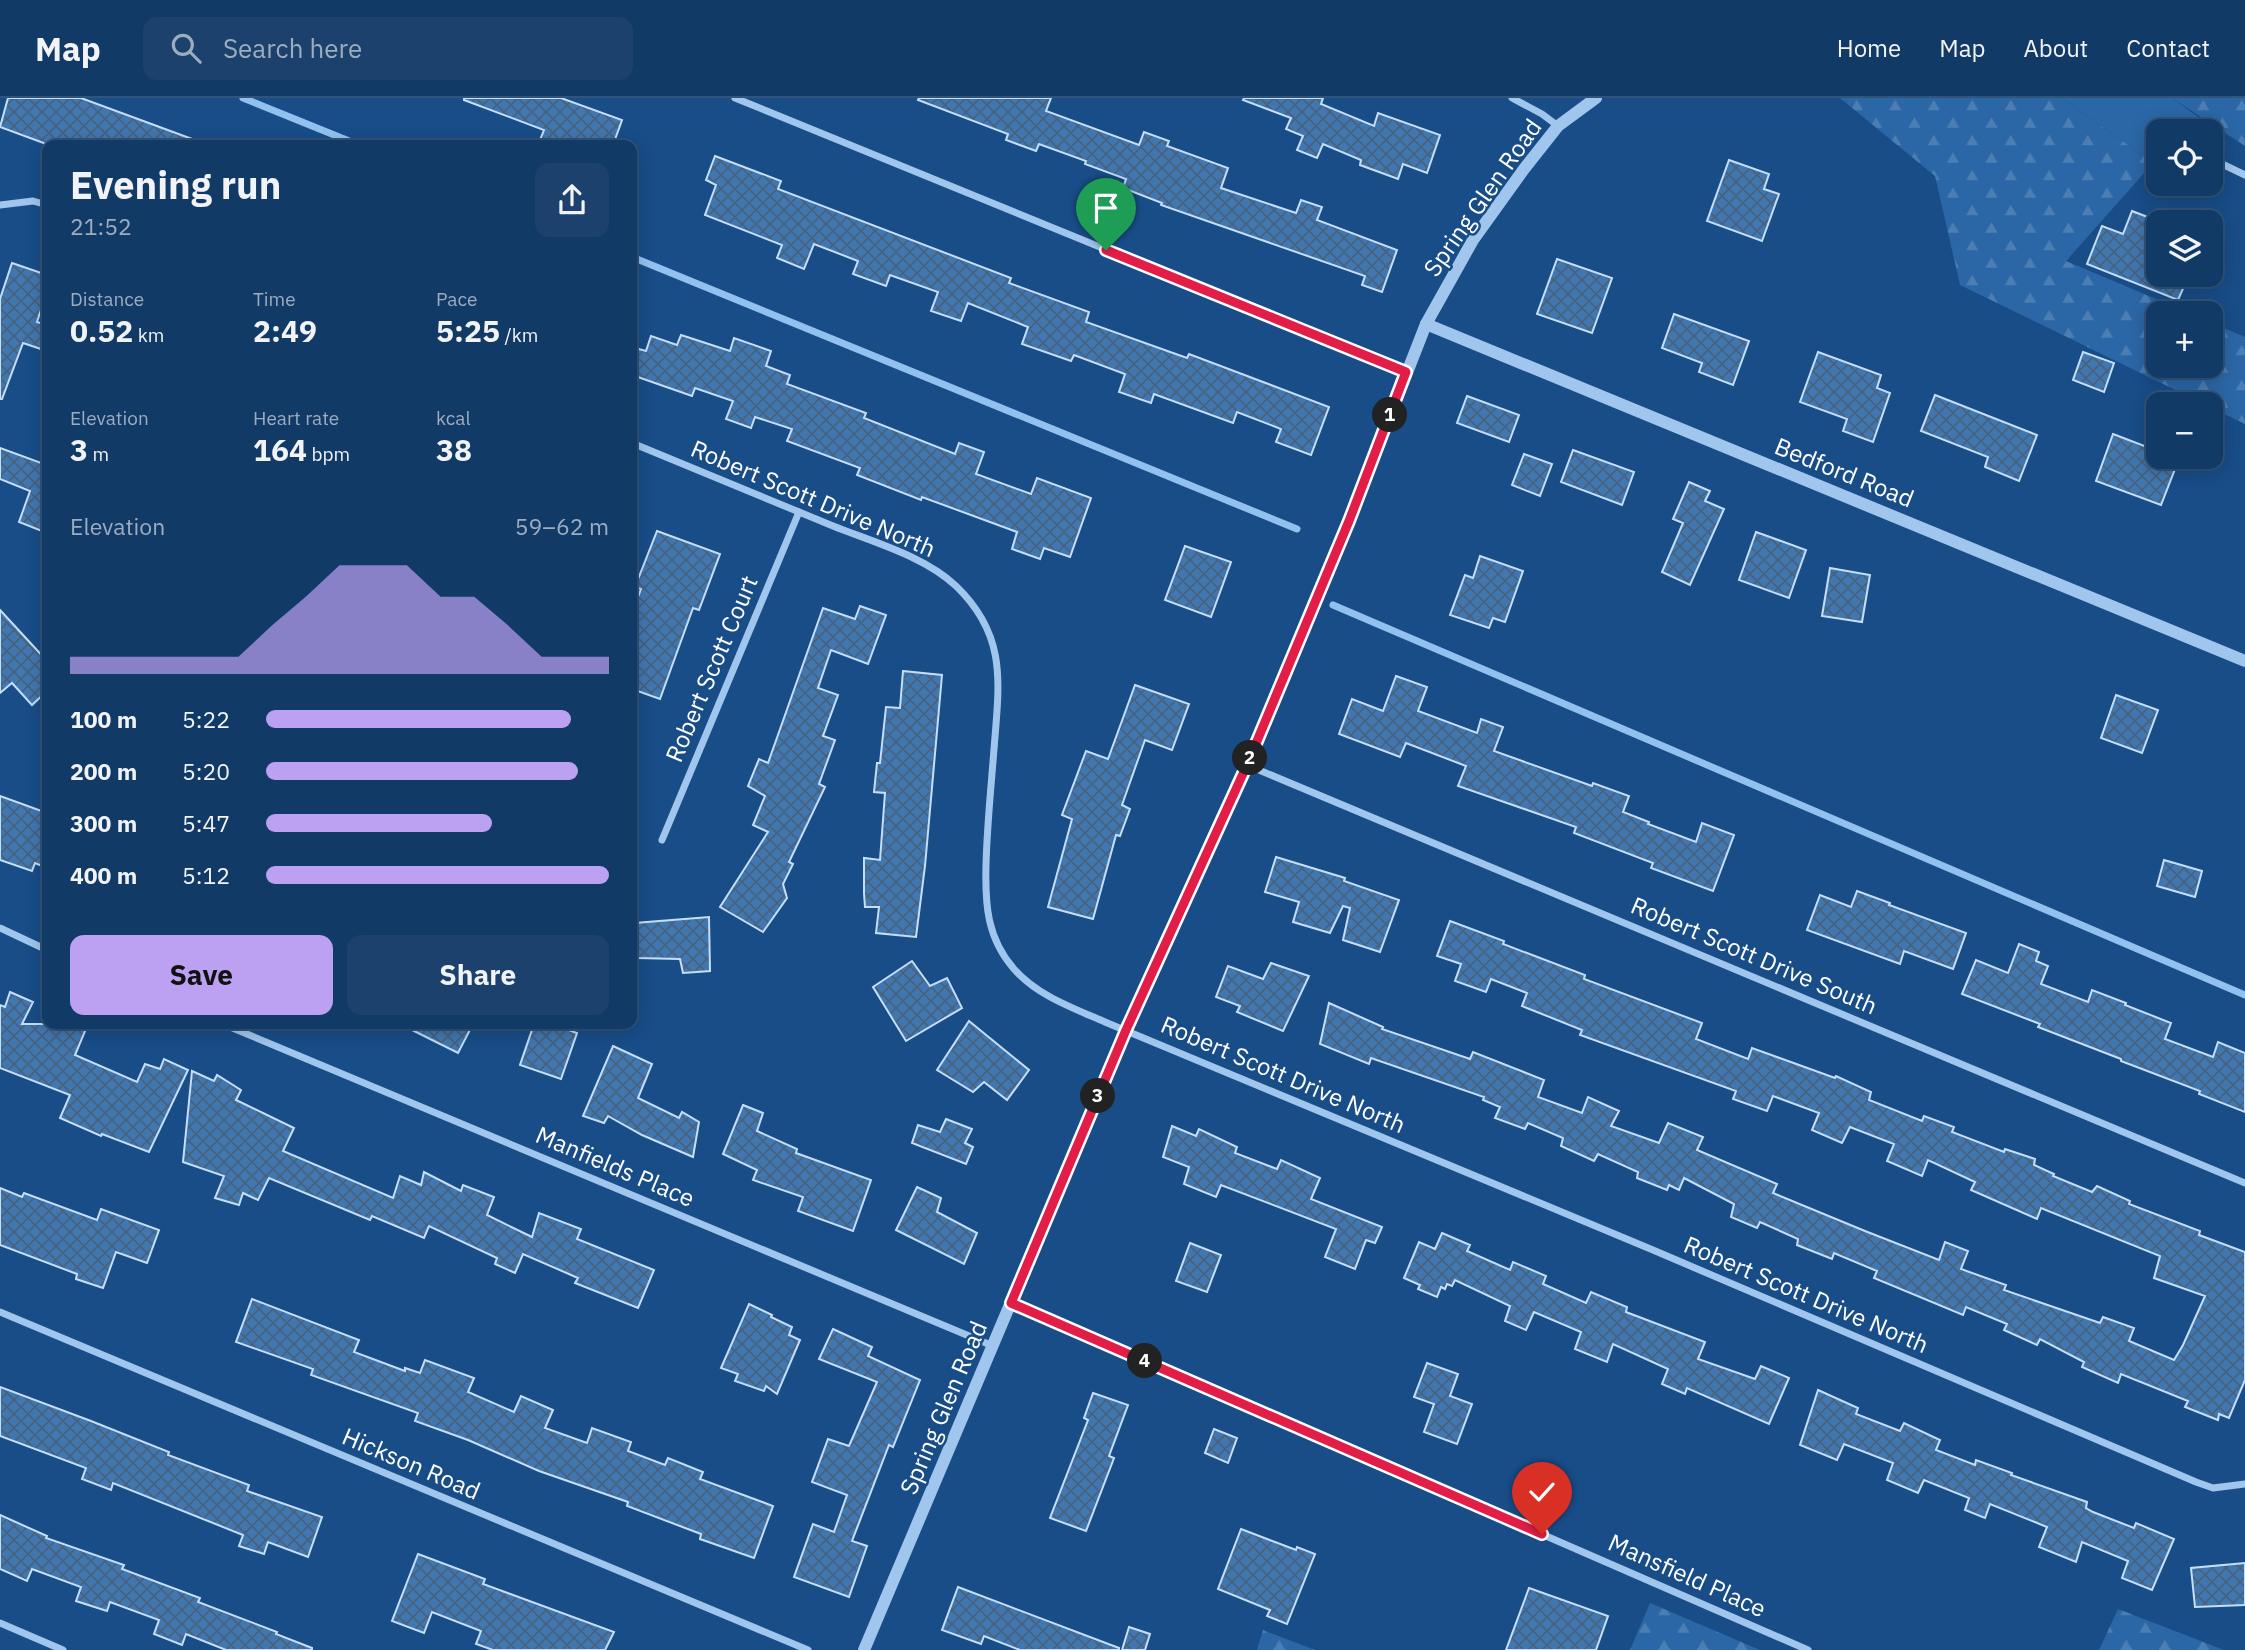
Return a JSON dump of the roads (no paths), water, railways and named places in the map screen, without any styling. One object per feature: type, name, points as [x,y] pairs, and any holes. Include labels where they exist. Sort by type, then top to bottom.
[{"type":"street","points":[[735,98],[1406,372]]},
{"type":"street","points":[[1512,98],[1558,125]]},
{"type":"street","name":"Spring Glen Road","points":[[864,1650],[1126,1030],[1247,765],[1349,521],[1426,324],[1473,240],[1558,125],[1596,98]]},
{"type":"street","points":[[2223,164],[2245,175]]},
{"type":"street","points":[[0,205],[33,201],[42,204]]},
{"type":"street","name":"Bedford Road","points":[[1426,324],[2245,661]]},
{"type":"street","name":"Robert Scott Drive North","points":[[637,445],[909,556],[955,585],[978,612],[991,636],[1000,678],[985,904],[990,927],[1000,949],[1015,970],[1039,992],[2196,1482],[2213,1488],[2245,1484]]},
{"type":"street","name":"Robert Scott Court","points":[[662,840],[799,512]]},
{"type":"street","name":"Robert Scott Drive South","points":[[1247,765],[2245,1183]]},
{"type":"street","points":[[0,928],[42,948]]},
{"type":"street","name":"Manfields Place","points":[[235,1029],[993,1346]]},
{"type":"street","name":"Mansfield Place","points":[[1011,1303],[1808,1650]]},
{"type":"street","name":"Hickson Road","points":[[0,1312],[808,1650]]},
{"type":"street","points":[[0,1623],[63,1650]]},
{"type":"waterway","points":[[243,98],[347,140]]},
{"type":"waterway","points":[[637,259],[1297,529]]},
{"type":"waterway","points":[[1333,605],[2245,995]]}]
